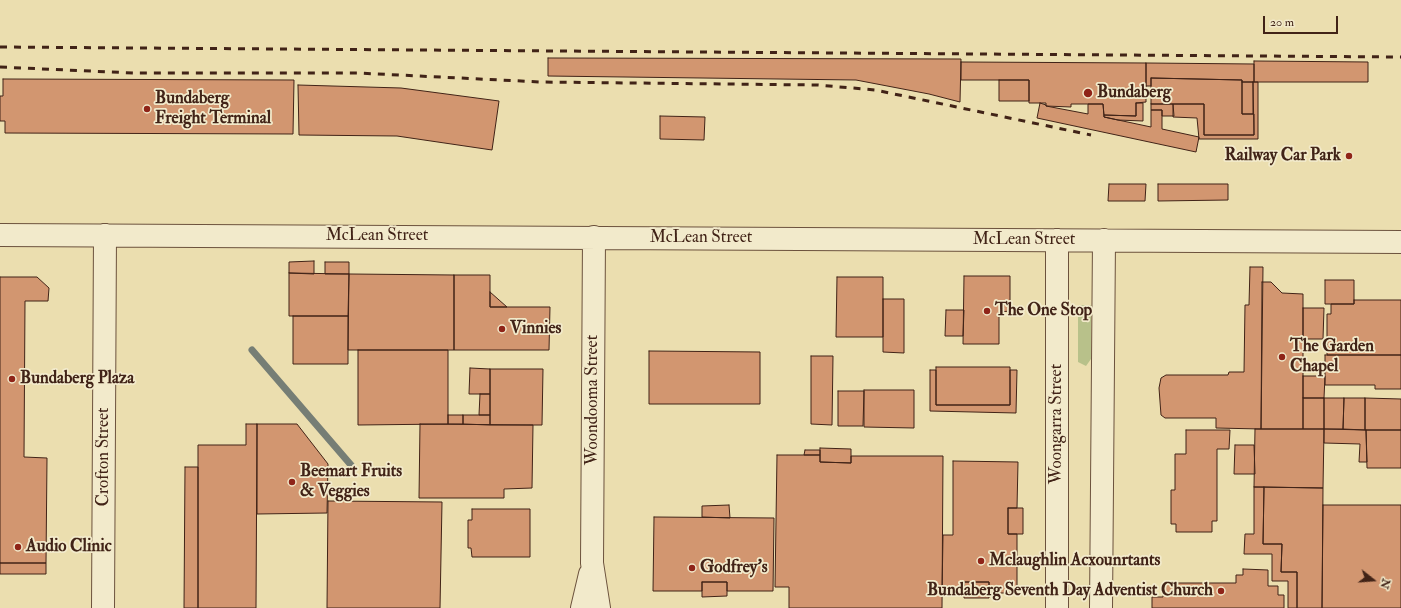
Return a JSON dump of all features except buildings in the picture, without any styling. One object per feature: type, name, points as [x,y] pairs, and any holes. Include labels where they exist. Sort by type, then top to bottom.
[{"type":"street","name":"McLean Street","points":[[0,234],[1401,242]]},
{"type":"street","name":"Crofton Street","points":[[102,608],[105,235]]},
{"type":"street","name":"Woondooma Street","points":[[594,237],[592,563],[599,608]]},
{"type":"street","name":"Woongarra Street","points":[[1057,240],[1057,608]]},
{"type":"street","points":[[1101,608],[1104,240]]},
{"type":"street","name":"Woondooma Street","points":[[582,608],[592,563]]},
{"type":"green space","points":[[1078,305],[1091,305],[1091,359],[1086,366],[1078,362]]},
{"type":"waterway","points":[[252,350],[351,465]]},
{"type":"railway","points":[[0,47],[1401,57]]},
{"type":"railway","points":[[0,67],[133,73],[358,73],[541,82],[818,85],[875,90],[1091,135]]},
{"type":"place","name":"Bundaberg","points":[[1088,93]]},
{"type":"place","name":"Bundaberg Freight Terminal","points":[[147,109]]},
{"type":"place","name":"Railway Car Park","points":[[1349,156]]},
{"type":"place","name":"The One Stop","points":[[987,311]]},
{"type":"place","name":"Vinnies","points":[[502,329]]},
{"type":"place","name":"The Garden Chapel","points":[[1282,357]]},
{"type":"place","name":"Bundaberg Plaza","points":[[12,379]]},
{"type":"place","name":"Beemart Fruits & Veggies","points":[[292,482]]},
{"type":"place","name":"Audio Clinic","points":[[18,547]]},
{"type":"place","name":"Mclaughlin Acxounrtants","points":[[981,561]]},
{"type":"place","name":"Godfrey's","points":[[692,568]]},
{"type":"place","name":"Bundaberg Seventh Day Adventist Church","points":[[1221,591]]}]
